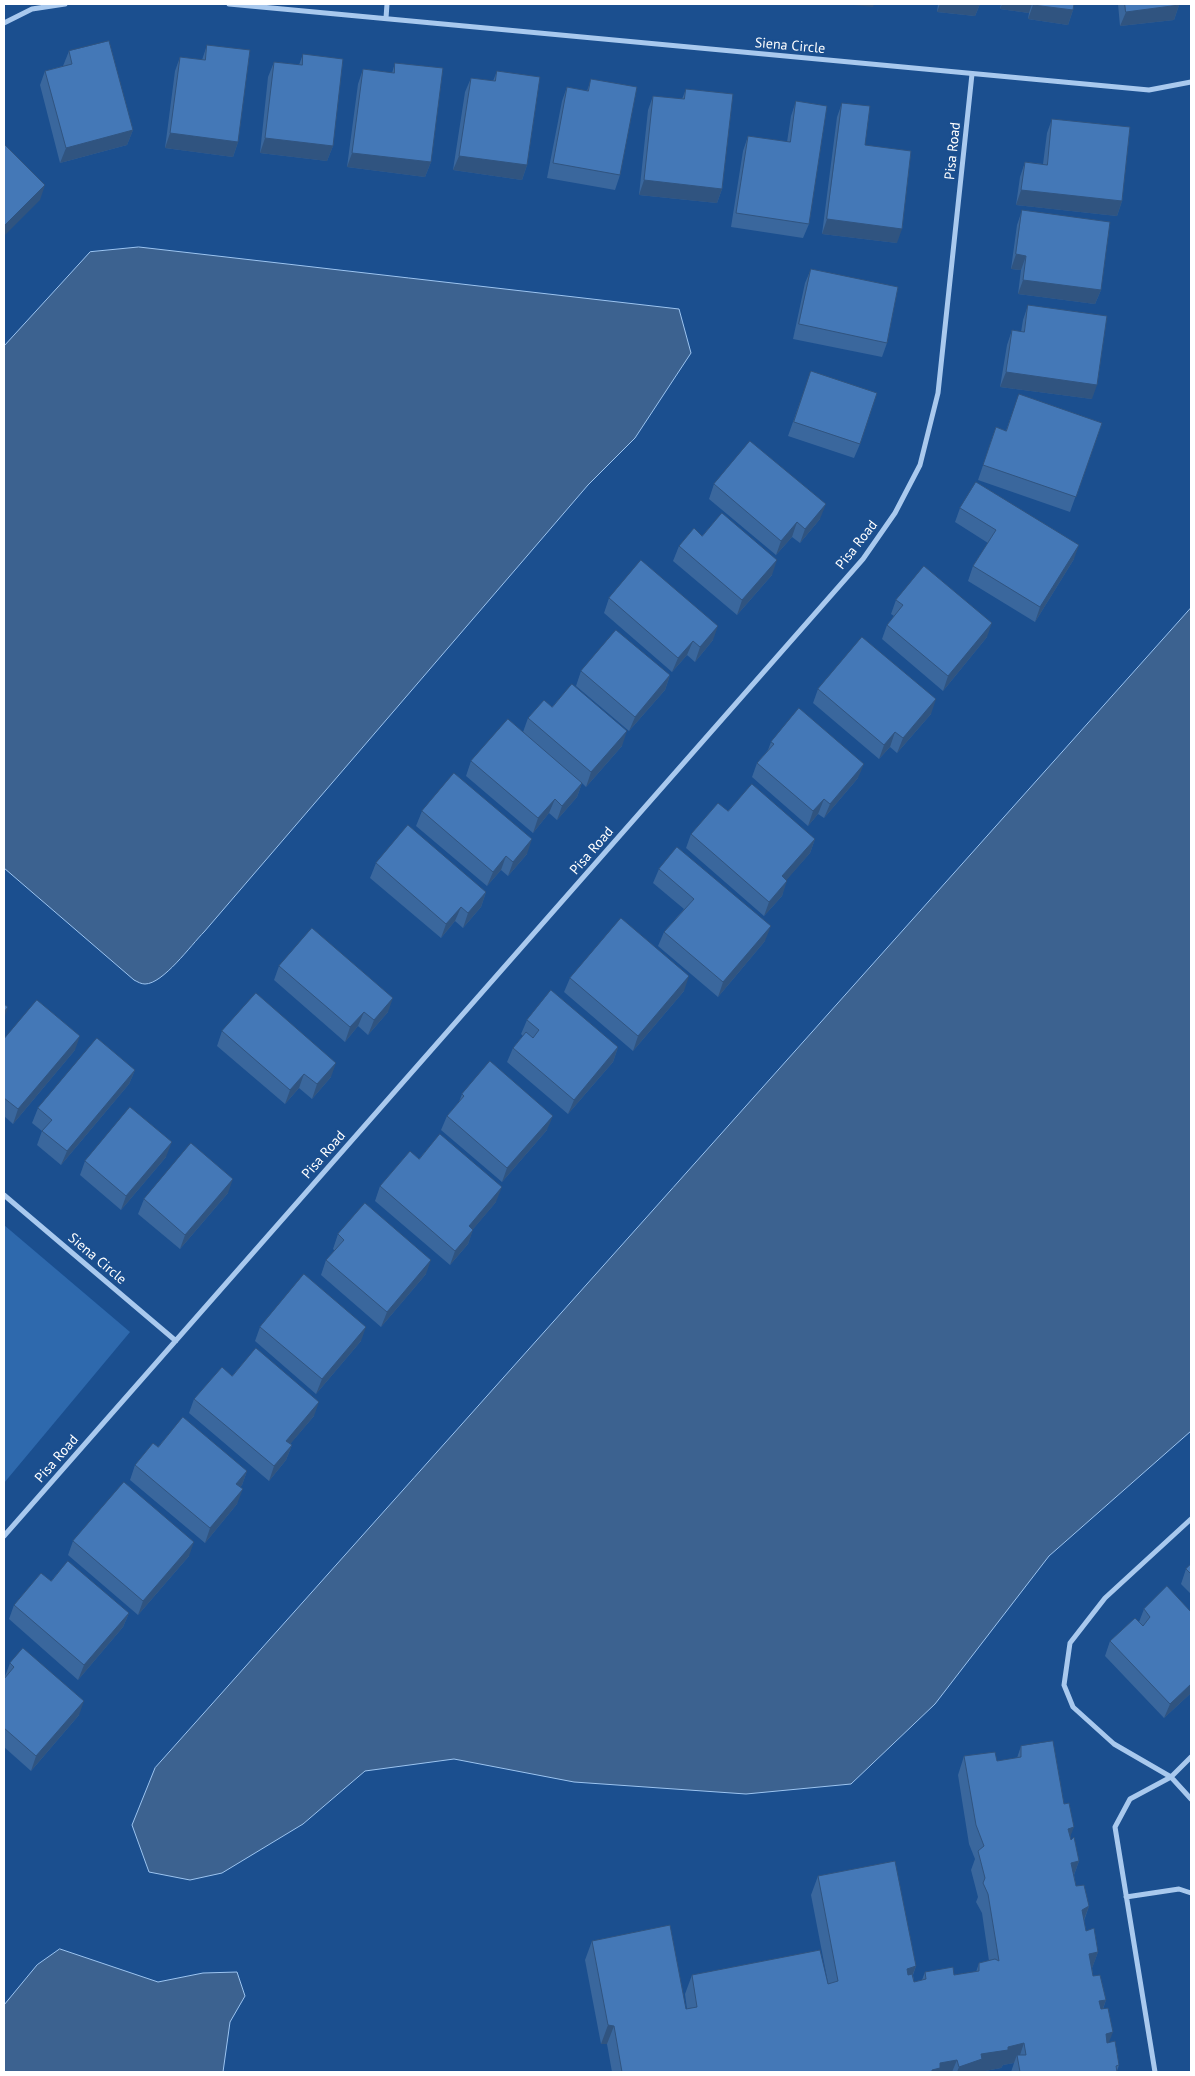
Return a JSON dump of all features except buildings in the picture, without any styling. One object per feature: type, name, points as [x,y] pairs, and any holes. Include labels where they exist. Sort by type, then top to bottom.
[{"type":"street","points":[[4,23],[32,9],[65,4]]},
{"type":"street","name":"Siena Circle","points":[[229,4],[1149,90],[1191,82]]},
{"type":"street","points":[[386,18],[387,4]]},
{"type":"street","name":"Pisa Road","points":[[4,1536],[863,559],[896,513],[920,465],[938,393],[972,74]]},
{"type":"street","name":"Siena Circle","points":[[4,1195],[176,1341]]},
{"type":"street","points":[[1191,1519],[1105,1598],[1070,1643],[1064,1685],[1073,1707],[1114,1744],[1171,1777],[1191,1799]]},
{"type":"street","points":[[1155,2072],[1115,1827],[1130,1799],[1171,1777],[1191,1758]]},
{"type":"street","points":[[1126,1897],[1179,1889],[1191,1893]]},
{"type":"shaded area","points":[[139,247],[679,309],[691,353],[635,438],[588,485],[204,932],[168,971],[160,978],[145,984],[134,980],[4,868],[4,346],[90,252]]},
{"type":"shaded area","points":[[1191,608],[1191,1431],[1049,1556],[935,1704],[851,1784],[746,1794],[574,1782],[454,1759],[365,1771],[303,1824],[222,1873],[190,1880],[149,1872],[132,1825],[155,1768]]},
{"type":"shaded area","points":[[4,1225],[130,1332],[4,1483]]},
{"type":"shaded area","points":[[60,1949],[158,1982],[203,1973],[237,1972],[245,1996],[230,2022],[223,2072],[4,2072],[4,2005],[37,1965]]}]
